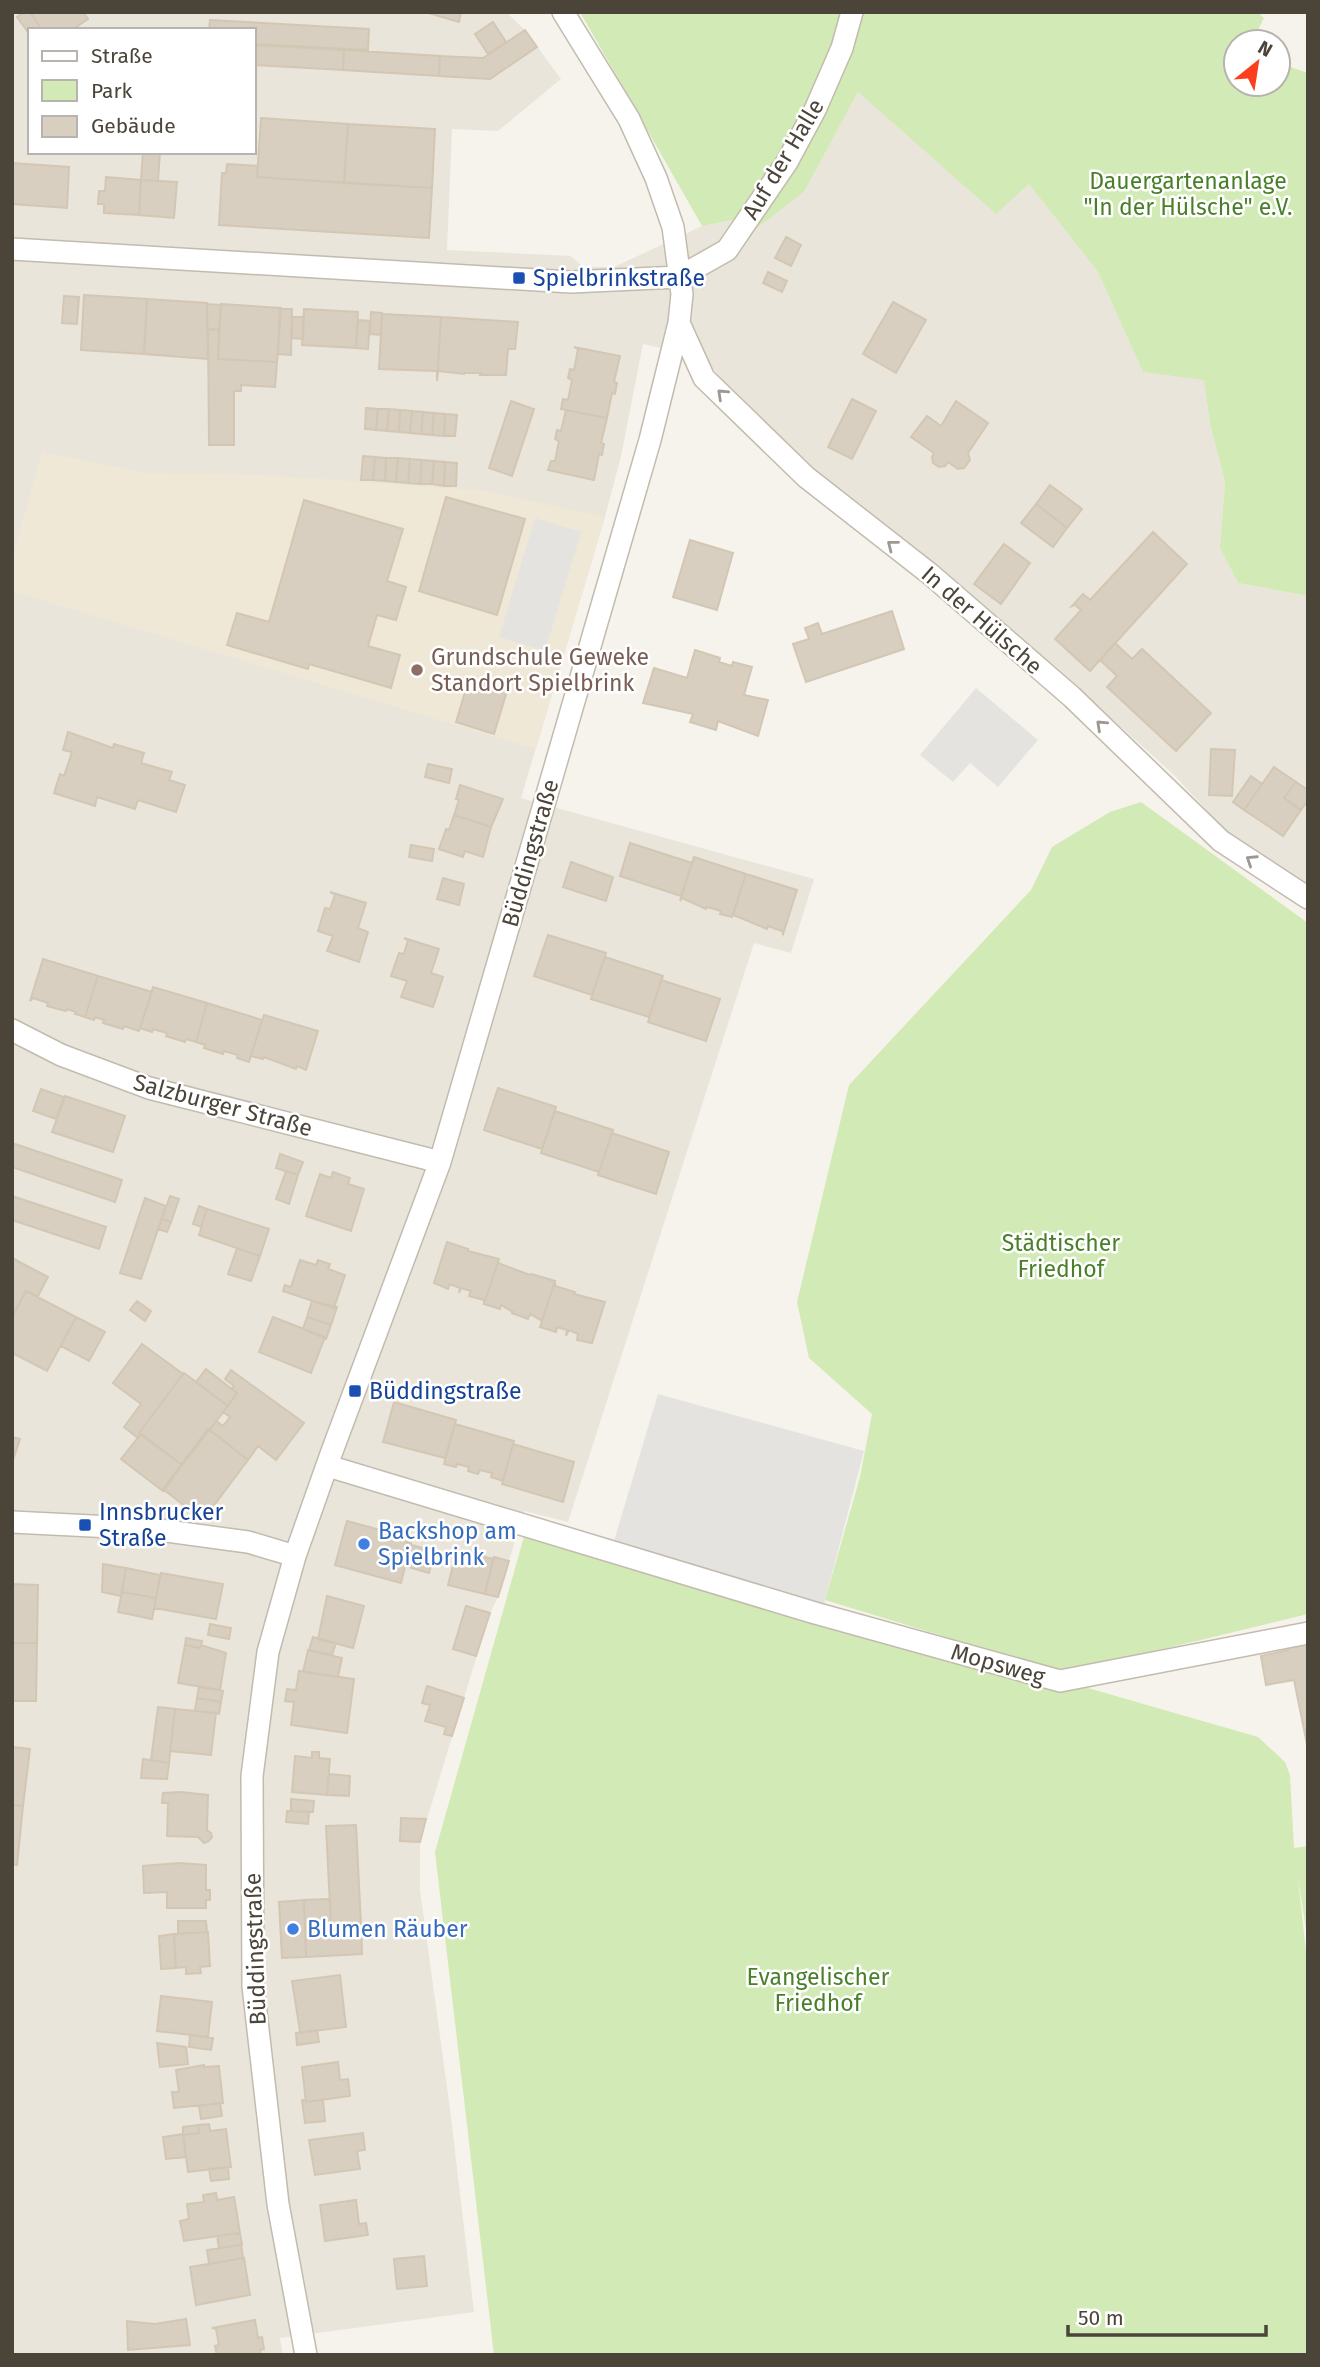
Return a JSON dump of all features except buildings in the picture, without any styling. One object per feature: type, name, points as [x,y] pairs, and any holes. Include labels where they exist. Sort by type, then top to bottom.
[{"type":"street","name":"Büddingstraße","points":[[306,2355],[278,2204],[253,1986],[252,1776],[268,1652],[295,1556],[440,1162],[647,453],[679,323],[682,294],[673,227],[656,178],[629,119],[564,12]]},
{"type":"street","name":"Auf der Halle","points":[[679,277],[727,250],[787,162],[816,110],[842,48],[852,12]]},
{"type":"street","points":[[12,249],[571,282],[679,277]]},
{"type":"street","name":"In der Hülsche","points":[[679,323],[704,378],[806,477],[930,575],[1063,690],[1221,841],[1308,898]]},
{"type":"street","name":"Salzburger Straße","points":[[12,1030],[61,1055],[149,1088],[440,1162]]},
{"type":"street","name":"Mopsweg","points":[[328,1466],[815,1613],[1060,1681],[1308,1633]]},
{"type":"street","points":[[12,1522],[152,1530],[248,1542],[295,1556]]},
{"type":"shaded area","points":[[12,12],[506,12],[525,30],[561,79],[498,131],[452,129],[447,250],[571,256],[583,267],[614,267],[702,226],[732,220],[804,192],[858,92],[996,213],[1029,184],[1098,272],[1143,372],[1204,379],[1210,424],[1225,482],[1220,548],[1238,583],[1308,596],[1308,890],[1231,836],[1172,773],[1070,681],[978,606],[919,550],[827,484],[749,411],[703,357],[643,344],[621,456],[605,517],[521,798],[814,879],[791,953],[754,943],[568,1522],[524,1511],[420,1842],[420,1890],[474,2312],[280,2338],[283,2355],[12,2355]]},
{"type":"shaded area","name":"Grundschule Geweke Standort Spielbrink","points":[[42,452],[146,473],[266,475],[485,491],[605,517],[536,749],[12,591],[12,559]]},
{"type":"shaded area","points":[[535,518],[581,532],[545,651],[499,637]]},
{"type":"shaded area","points":[[976,688],[1038,740],[998,787],[970,763],[953,782],[920,755]]},
{"type":"shaded area","points":[[658,1394],[864,1451],[824,1604],[614,1541]]},
{"type":"green space","name":"Dauergartenanlage \"In der Hülsche\" e.V.","points":[[580,12],[1257,12],[1264,18],[1259,28],[1222,28],[1222,98],[1292,98],[1292,68],[1308,73],[1308,596],[1238,583],[1220,548],[1225,482],[1210,424],[1204,380],[1143,372],[1098,272],[1029,184],[996,214],[858,92],[804,192],[750,233],[732,220],[702,226]]},
{"type":"green space","name":"Städtischer Friedhof","points":[[1141,802],[1308,923],[1308,1614],[1064,1673],[825,1600],[860,1477],[872,1414],[809,1358],[797,1302],[849,1085],[1031,890],[1052,847],[1110,812]]},
{"type":"green space","name":"Evangelischer Friedhof","points":[[527,1526],[1258,1737],[1285,1762],[1290,1775],[1294,1848],[1308,1846],[1308,1941],[1298,1879],[1308,1970],[1308,2355],[494,2355],[435,1852]]},
{"type":"place","name":"Spielbrinkstraße","points":[[519,278]]},
{"type":"place","name":"Grundschule Geweke Standort Spielbrink","points":[[417,670]]},
{"type":"place","name":"Büddingstraße","points":[[355,1391]]},
{"type":"place","name":"Innsbrucker Straße","points":[[85,1525]]},
{"type":"place","name":"Backshop am Spielbrink","points":[[364,1544]]},
{"type":"place","name":"Blumen Räuber","points":[[293,1929]]}]
